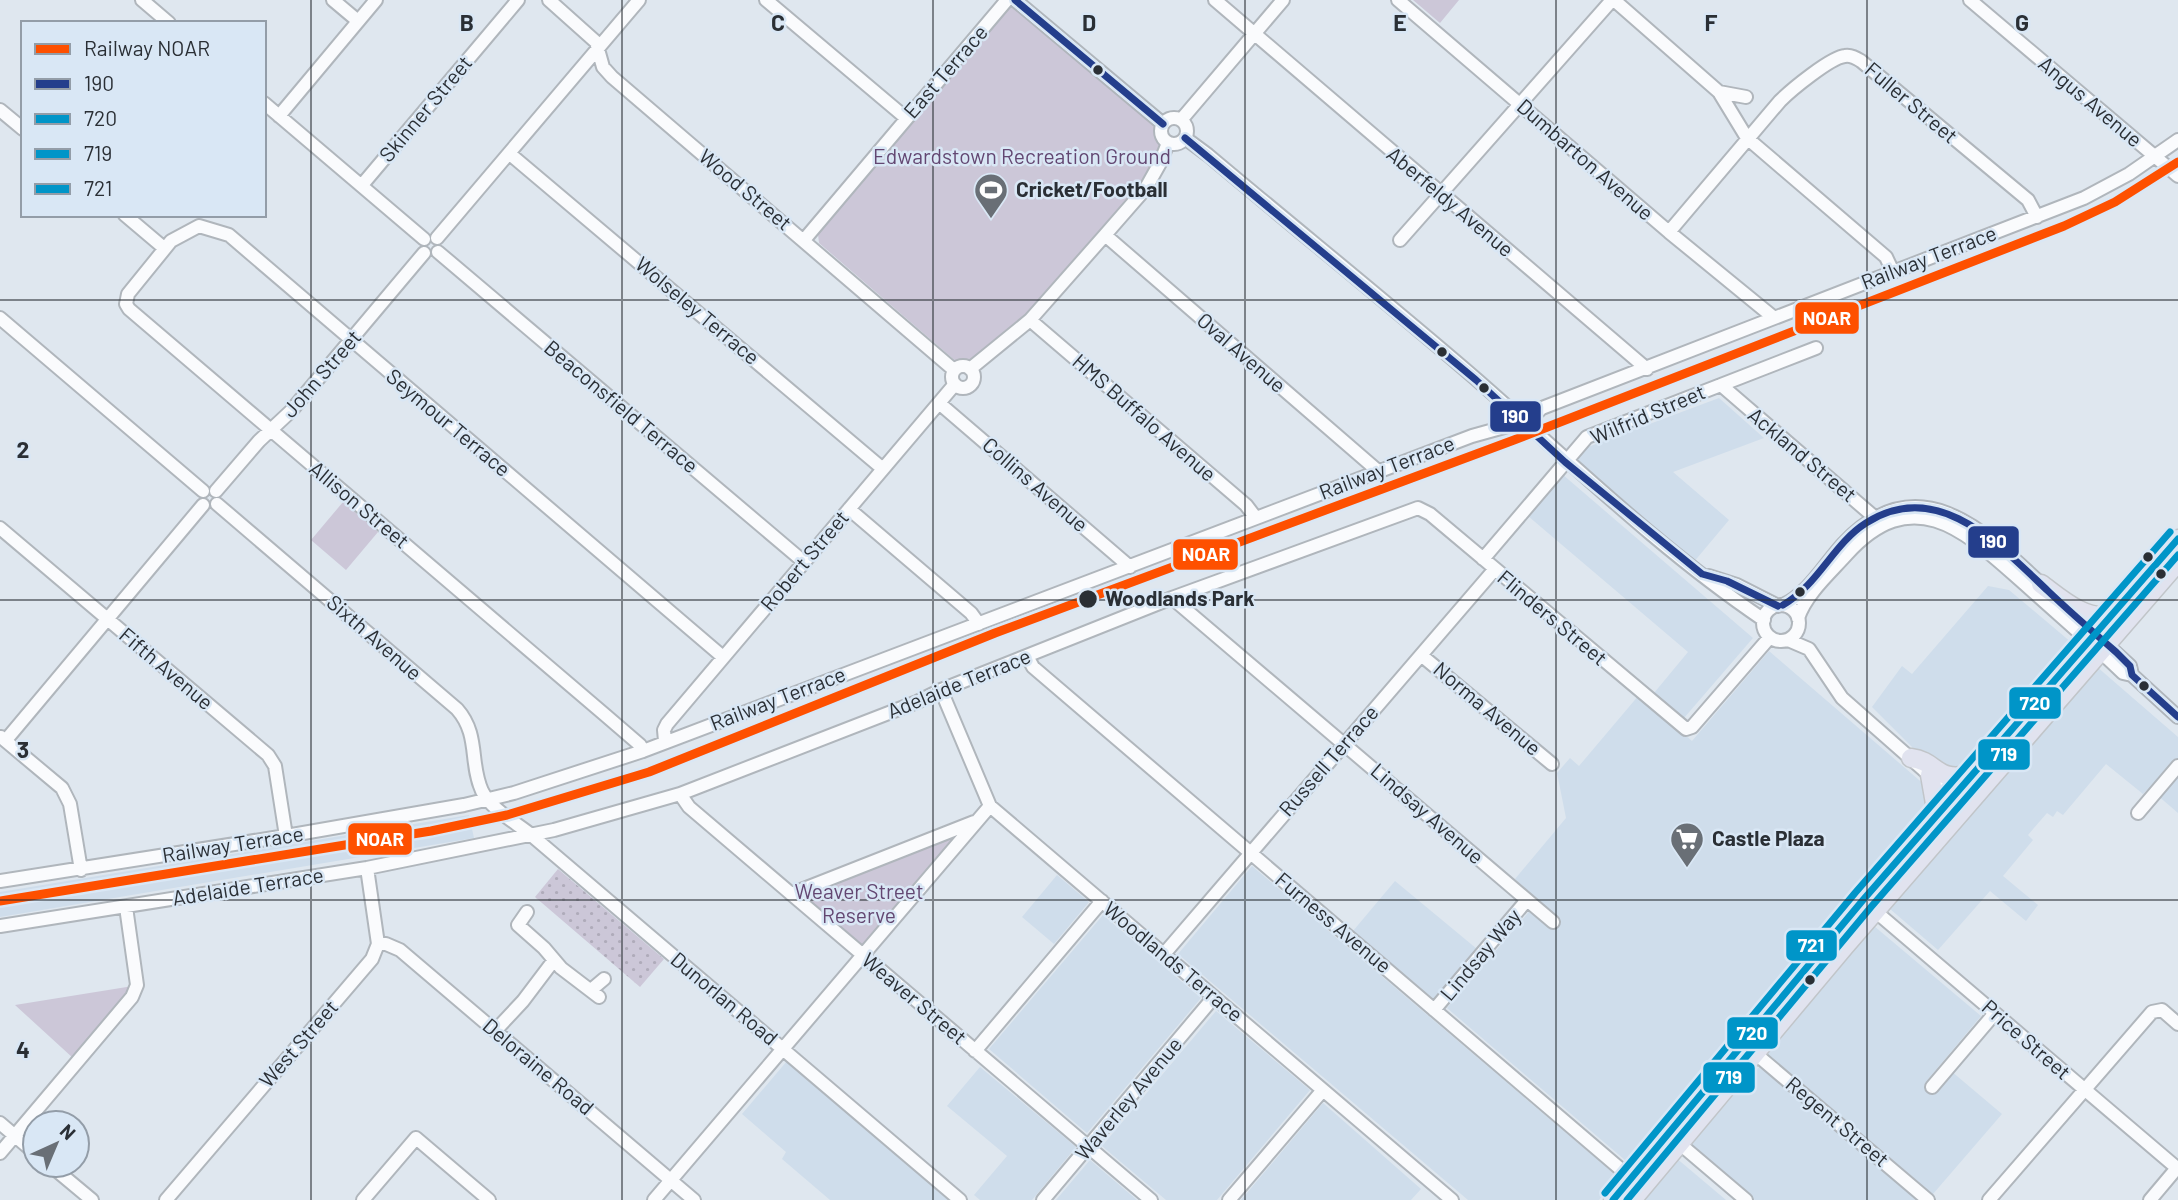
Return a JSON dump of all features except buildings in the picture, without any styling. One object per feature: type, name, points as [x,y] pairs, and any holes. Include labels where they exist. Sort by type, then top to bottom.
[{"type":"highway","points":[[1635,1189],[1750,1049],[1875,911],[1960,802],[2098,643],[2112,615],[2178,539]]},
{"type":"highway","points":[[1613,1200],[1635,1189],[1681,1144],[1863,900],[1937,816],[1960,802],[1972,774],[2178,562]]},
{"type":"highway","points":[[2040,584],[2086,613],[2095,616],[2112,615]]},
{"type":"highway","points":[[1911,758],[1920,759],[1937,773],[1948,777],[1972,774]]},
{"type":"highway","points":[[1930,775],[1937,816]]},
{"type":"street","points":[[142,0],[167,21]]},
{"type":"street","points":[[333,0],[358,21]]},
{"type":"street","points":[[279,116],[376,0]]},
{"type":"street","name":"Skinner Street","points":[[362,186],[518,0]]},
{"type":"street","name":"Wood Street","points":[[549,0],[587,32],[598,48],[607,72],[954,370]]},
{"type":"street","points":[[430,239],[510,154],[639,0]]},
{"type":"street","points":[[766,0],[906,118]]},
{"type":"street","name":"East Terrace","points":[[804,240],[1007,0]]},
{"type":"street","points":[[1015,0],[1163,124]]},
{"type":"street","name":"Aberfeldy Avenue","points":[[1215,0],[1647,369]]},
{"type":"street","points":[[1181,120],[1283,0]]},
{"type":"street","name":"Dumbarton Avenue","points":[[1398,0],[1669,232],[1773,317]]},
{"type":"street","name":"Angus Avenue","points":[[1970,0],[2178,176]]},
{"type":"street","points":[[1400,240],[1521,105],[1620,2],[1719,92],[1747,138],[1886,257],[1893,272]]},
{"type":"street","name":"Fuller Street","points":[[1747,138],[1797,85],[1843,55],[1852,56],[2028,200],[2037,217]]},
{"type":"street","points":[[1719,92],[1746,97]]},
{"type":"street","points":[[266,105],[362,186],[440,245],[431,253]]},
{"type":"street","points":[[0,110],[21,127]]},
{"type":"street","points":[[1170,118],[1181,120],[1186,127],[1185,138],[1177,144],[1168,142],[1162,136],[1163,124],[1170,118]]},
{"type":"street","points":[[1185,138],[1466,371],[1566,462],[1702,575],[1764,620]]},
{"type":"street","points":[[1669,232],[1747,138]]},
{"type":"street","name":"Railway Terrace","points":[[0,881],[286,836],[487,799],[643,751],[1378,471],[1508,426],[1529,428],[1534,415],[1542,408],[2084,198],[2156,157],[2178,140]]},
{"type":"street","points":[[970,369],[1030,320],[1146,188],[1168,142]]},
{"type":"street","name":"Wolseley Terrace","points":[[510,154],[883,469]]},
{"type":"street","points":[[127,217],[164,248]]},
{"type":"street","name":"Seymour Terrace","points":[[164,248],[174,237],[199,226],[223,232],[723,657]]},
{"type":"street","name":"Oval Avenue","points":[[1105,235],[1378,471]]},
{"type":"street","name":"Allison Street","points":[[164,248],[128,294],[126,304],[129,309],[604,714],[643,751]]},
{"type":"street","name":"John Street","points":[[3,738],[108,620],[210,498],[431,253]]},
{"type":"street","name":"Beaconsfield Terrace","points":[[431,253],[804,562]]},
{"type":"street","name":"Sixth Avenue","points":[[0,318],[457,709],[471,728],[479,782],[487,799]]},
{"type":"street","name":"HMS Buffalo Avenue","points":[[1030,320],[1245,505],[1256,518]]},
{"type":"street","name":"Wilfrid Street","points":[[1483,559],[1587,437],[1816,348]]},
{"type":"street","points":[[962,366],[970,369],[973,375],[971,384],[962,387],[955,384],[952,377],[954,370],[962,366]]},
{"type":"street","name":"Robert Street","points":[[666,741],[664,730],[667,724],[955,384]]},
{"type":"street","name":"Ackland Street","points":[[1721,385],[1879,521]]},
{"type":"street","name":"Collins Avenue","points":[[939,403],[1130,567]]},
{"type":"street","points":[[1788,640],[1797,631],[1798,618],[1806,602],[1856,544],[1890,511],[1914,507],[1940,509],[1954,514],[1982,532],[2040,584],[2098,643],[2123,673],[2132,675],[2178,717]]},
{"type":"street","name":"Flinders Street","points":[[1418,508],[1430,514],[1686,729],[1692,727],[1770,637]]},
{"type":"street","name":"Adelaide Terrace","points":[[0,926],[368,868],[530,834],[680,794],[917,702],[1172,598],[1418,508]]},
{"type":"street","points":[[849,509],[969,611],[979,624]]},
{"type":"street","points":[[1960,802],[1842,698],[1809,649],[1788,640],[1779,641],[1770,637],[1764,628],[1768,612],[1802,593],[1849,538],[1879,521],[1921,518],[1955,527],[2098,643]]},
{"type":"street","name":"Fifth Avenue","points":[[0,528],[268,755],[275,766],[286,836]]},
{"type":"street","name":"Russell Terrace","points":[[1164,954],[1495,569]]},
{"type":"street","points":[[1702,575],[1727,581],[1794,611],[1798,618]]},
{"type":"street","name":"Lindsay Avenue","points":[[1172,598],[1553,922]]},
{"type":"street","name":"Norma Avenue","points":[[1421,655],[1552,764]]},
{"type":"street","name":"Furness Avenue","points":[[1027,656],[1033,667],[1434,1010],[1635,1189]]},
{"type":"street","name":"Woodlands Terrace","points":[[941,690],[990,806],[1452,1200]]},
{"type":"street","points":[[3,738],[62,788],[70,804],[81,870]]},
{"type":"street","points":[[2138,814],[2178,766]]},
{"type":"street","name":"Weaver Street","points":[[680,794],[689,807],[1152,1200]]},
{"type":"street","name":"Dunorlan Road","points":[[487,799],[960,1200]]},
{"type":"street","points":[[654,1200],[990,806]]},
{"type":"street","points":[[496,842],[511,819]]},
{"type":"street","points":[[791,894],[978,820]]},
{"type":"street","points":[[368,868],[378,944]]},
{"type":"street","name":"Lindsay Way","points":[[1434,1010],[1527,900]]},
{"type":"street","points":[[975,1051],[1102,901]]},
{"type":"street","points":[[0,1153],[132,997],[137,985],[126,907]]},
{"type":"street","name":"Price Street","points":[[1875,911],[2177,1168]]},
{"type":"street","points":[[527,912],[518,925],[575,980],[595,993],[604,979]]},
{"type":"street","name":"Deloraine Road","points":[[378,944],[386,944],[400,950],[694,1200]]},
{"type":"street","name":"West Street","points":[[166,1200],[366,967],[378,944]]},
{"type":"street","points":[[495,1031],[554,961]]},
{"type":"street","name":"Waverley Avenue","points":[[1043,1200],[1214,997]]},
{"type":"street","points":[[1989,1200],[2152,1012],[2162,1010],[2178,1024]]},
{"type":"street","points":[[1932,1087],[1995,1013]]},
{"type":"street","name":"Regent Street","points":[[1750,1049],[1928,1200]]},
{"type":"street","points":[[1229,1200],[1323,1090]]},
{"type":"street","points":[[0,1123],[21,1141]]},
{"type":"street","points":[[363,1200],[416,1138],[489,1200]]},
{"type":"street","points":[[1681,1144],[1745,1200]]},
{"type":"street","points":[[2150,1200],[2177,1168]]},
{"type":"street","points":[[67,1179],[92,1200]]},
{"type":"shaded area","points":[[1719,398],[1764,438],[1673,472],[1729,520],[1693,563],[1576,462],[1588,447]]},
{"type":"shaded area","points":[[1562,474],[1753,638],[1684,718],[1654,693],[1688,652],[1528,516]]},
{"type":"shaded area","points":[[1988,586],[2009,590],[2072,643],[2071,649],[1979,758],[1956,770],[1930,765],[1872,707],[1902,666],[1912,674]]},
{"type":"shaded area","points":[[1769,651],[1926,786],[1926,820],[1632,1166],[1447,1008],[1539,900],[1515,879],[1566,818],[1557,773],[1570,758],[1579,766],[1639,695],[1692,741]]},
{"type":"shaded area","points":[[2096,666],[2178,737],[2178,813],[2149,788],[2143,794],[2106,764],[2063,815],[2057,811],[2053,817],[2047,813],[2028,835],[2033,840],[2003,876],[2038,905],[2026,921],[1990,891],[1938,950],[1890,909]]},
{"type":"shaded area","points":[[469,815],[474,838],[0,917],[0,892]]},
{"type":"shaded area","points":[[1252,866],[1618,1177],[1599,1200],[1468,1200],[1178,954]]},
{"type":"shaded area","points":[[1057,875],[1089,902],[1054,944],[1022,917]]},
{"type":"shaded area","points":[[1395,881],[1477,949],[1435,1000],[1353,931]]},
{"type":"shaded area","points":[[1103,915],[1201,998],[1087,1133],[989,1049]]},
{"type":"shaded area","points":[[1874,926],[1981,1016],[1925,1083],[1935,1090],[1951,1071],[2002,1114],[1933,1194],[1766,1053]]},
{"type":"shaded area","points":[[1216,1011],[1310,1090],[1217,1200],[1166,1200],[1102,1146]]},
{"type":"shaded area","points":[[787,1061],[948,1200],[830,1200],[782,1159],[786,1152],[742,1114]]},
{"type":"shaded area","points":[[1760,1066],[1919,1200],[1755,1200],[1690,1144]]},
{"type":"shaded area","points":[[980,1067],[1076,1147],[1032,1200],[980,1200],[974,1195],[1007,1156],[947,1106]]},
{"type":"shaded area","points":[[1323,1103],[1421,1189],[1411,1200],[1241,1200]]},
{"type":"shaded area","points":[[1675,1157],[1726,1200],[1639,1200]]},
{"type":"shaded area","points":[[1090,1160],[1137,1200],[1056,1200]]},
{"type":"green space","name":"Edwardstown Recreation Ground","points":[[1009,0],[1159,124],[1159,132],[1165,143],[1144,182],[1023,320],[964,364],[958,363],[819,243],[818,234]]},
{"type":"green space","points":[[1413,0],[1459,0],[1440,23]]},
{"type":"green space","points":[[343,502],[378,532],[346,570],[311,540]]},
{"type":"green space","name":"Weaver Street Reserve","points":[[962,831],[862,948],[800,894]]},
{"type":"green space","points":[[558,869],[664,959],[640,987],[535,897]]},
{"type":"green space","points":[[133,986],[130,994],[73,1058],[15,1005]]},
{"type":"railway","points":[[15,904],[61,892]]},
{"type":"rail line","name":"NOAR","points":[[0,901],[431,831],[507,815],[649,772],[995,633],[1514,440],[2064,226],[2115,202],[2178,162]]},
{"type":"transit line","name":"190","points":[[1015,0],[1163,124]]},
{"type":"transit line","name":"190","points":[[1185,138],[1476,380],[1565,462],[1702,574],[1727,581],[1778,606]]},
{"type":"transit line","name":"190","points":[[1783,605],[1807,586],[1844,542],[1866,523],[1892,511],[1918,508],[1942,512],[1966,522],[2009,554],[2116,652],[2130,666],[2132,675],[2178,717]]},
{"type":"transit line","name":"721","points":[[1605,1193],[1855,893],[2170,532]]},
{"type":"transit line","name":"720","points":[[1613,1200],[1863,900],[2178,539]]},
{"type":"transit line","name":"719","points":[[1627,1200],[1871,907],[2178,555]]},
{"type":"place","name":"Cricket/Football","points":[[991,220]]},
{"type":"place","name":"Woodlands Park","points":[[1088,599]]},
{"type":"place","name":"Castle Plaza","points":[[1687,869]]}]
